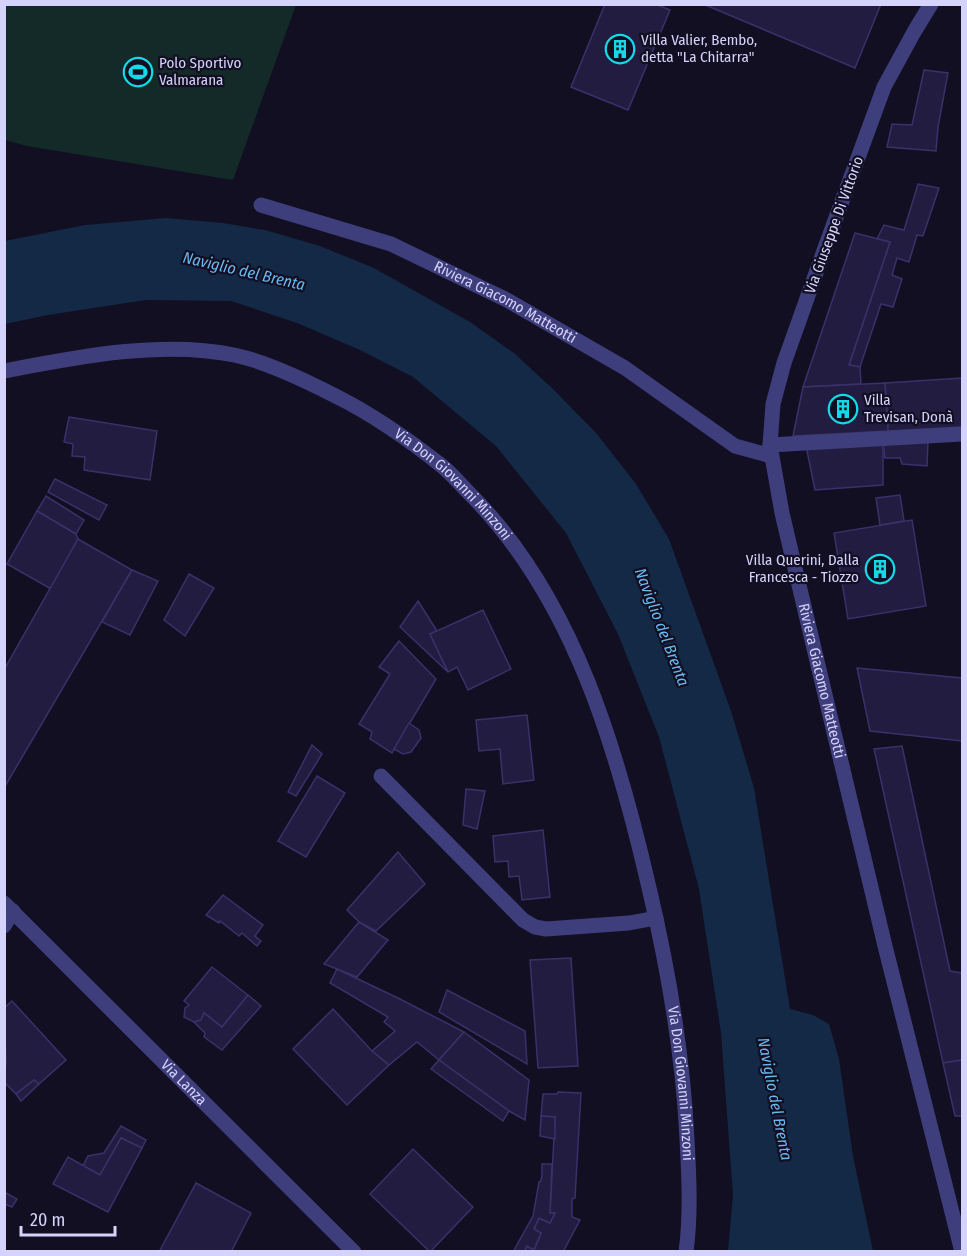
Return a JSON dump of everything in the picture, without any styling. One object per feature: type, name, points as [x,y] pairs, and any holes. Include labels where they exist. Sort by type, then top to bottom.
[{"type":"street","name":"Via Giuseppe Di Vittorio","points":[[771,450],[773,404],[784,363],[826,245],[884,87],[931,4]]},
{"type":"street","name":"Riviera Giacomo Matteotti","points":[[261,205],[391,244],[507,300],[625,368],[735,446],[771,450],[782,513],[888,957],[954,1226],[963,1251]]},
{"type":"street","name":"Via Don Giovanni Minzoni","points":[[4,371],[113,353],[174,349],[234,355],[281,371],[329,392],[379,420],[444,468],[486,510],[512,543],[556,613],[586,679],[610,742],[632,814],[656,918],[673,1010],[685,1095],[689,1167],[686,1251]]},
{"type":"street","points":[[771,450],[963,434]]},
{"type":"street","points":[[381,776],[529,924],[546,929],[629,923],[656,918]]},
{"type":"street","name":"Via Lanza","points":[[4,926],[9,907]]},
{"type":"street","name":"Via Lanza","points":[[9,907],[354,1251]]},
{"type":"green space","name":"Polo Sportivo Valmarana","points":[[4,5],[296,5],[233,180],[27,146],[5,140]]},
{"type":"water","name":"Naviglio del Brenta","points":[[166,218],[223,223],[265,230],[320,246],[374,268],[470,322],[514,353],[553,389],[597,434],[636,484],[669,539],[731,711],[754,788],[790,1009],[813,1015],[829,1024],[839,1059],[853,1156],[873,1251],[728,1251],[733,1195],[721,1033],[699,889],[659,737],[618,634],[566,533],[496,446],[413,377],[360,350],[297,323],[231,301],[146,300],[5,324],[5,241],[85,225]]},
{"type":"building","name":"Villa Valier, Bembo, detta \"La Chitarra\"","points":[[605,4],[655,4],[670,10],[628,110],[571,87]]},
{"type":"building","points":[[703,4],[881,4],[855,68]]},
{"type":"building","points":[[924,70],[948,73],[936,151],[887,147],[892,124],[912,125]]},
{"type":"building","points":[[918,184],[939,188],[923,236],[917,235],[909,262],[897,258],[892,275],[902,279],[893,307],[881,304],[860,367],[849,365],[890,242],[877,239],[884,225],[904,230]]},
{"type":"building","points":[[855,233],[890,242],[849,365],[860,367],[861,384],[803,387]]},
{"type":"building","points":[[962,378],[962,427],[888,431],[885,383]]},
{"type":"building","name":"Villa Trevisan, Donà","points":[[885,383],[888,431],[793,436],[803,387]]},
{"type":"building","points":[[69,417],[157,431],[150,480],[84,470],[85,457],[72,456],[73,444],[64,442]]},
{"type":"building","points":[[928,441],[927,466],[902,464],[900,458],[885,458],[883,443]]},
{"type":"building","points":[[883,443],[883,485],[815,490],[806,446]]},
{"type":"building","points":[[55,479],[107,505],[99,520],[48,492]]},
{"type":"building","points":[[900,495],[904,521],[880,525],[876,498]]},
{"type":"building","points":[[46,496],[84,520],[76,534],[37,511]]},
{"type":"building","points":[[37,511],[76,534],[78,539],[51,589],[7,564]]},
{"type":"building","name":"Villa Querini, Dalla Francesca - Tiozzo","points":[[912,520],[926,606],[848,619],[834,533]]},
{"type":"building","points":[[78,539],[132,570],[4,788],[4,670]]},
{"type":"building","points":[[132,570],[158,581],[130,635],[102,622]]},
{"type":"building","points":[[189,574],[214,588],[185,636],[164,620]]},
{"type":"building","points":[[418,601],[437,631],[430,634],[448,672],[400,627]]},
{"type":"building","points":[[483,610],[511,669],[468,690],[457,667],[448,672],[430,634]]},
{"type":"building","points":[[399,641],[436,679],[392,753],[370,739],[372,732],[359,724],[390,674],[379,667]]},
{"type":"building","points":[[857,668],[962,678],[962,741],[870,731]]},
{"type":"building","points":[[527,715],[534,780],[503,784],[500,749],[479,751],[476,720]]},
{"type":"building","points":[[409,723],[419,730],[421,738],[411,752],[403,754],[394,749]]},
{"type":"building","points":[[312,745],[322,754],[296,796],[288,792]]},
{"type":"building","points":[[902,746],[950,971],[962,973],[962,1060],[943,1063],[874,749]]},
{"type":"building","points":[[317,776],[345,793],[306,857],[278,841]]},
{"type":"building","points":[[466,789],[485,791],[477,829],[463,825]]},
{"type":"building","points":[[543,830],[550,897],[522,900],[519,876],[509,877],[508,861],[495,862],[493,836]]},
{"type":"building","points":[[398,852],[425,884],[376,931],[359,922],[347,910]]},
{"type":"building","points":[[223,895],[263,925],[255,936],[261,941],[257,946],[242,933],[239,936],[220,921],[219,923],[206,915]]},
{"type":"building","points":[[359,922],[388,940],[357,977],[324,964]]},
{"type":"building","points":[[571,958],[578,1066],[538,1068],[530,960]]},
{"type":"building","points":[[212,967],[248,995],[222,1027],[204,1013],[201,1020],[194,1022],[184,1017],[185,1008],[189,1005],[184,1001]]},
{"type":"building","points":[[337,969],[464,1032],[439,1060],[417,1042],[389,1065],[372,1051],[395,1031],[384,1022],[388,1017],[330,983]]},
{"type":"building","points":[[447,990],[525,1031],[527,1064],[439,1012]]},
{"type":"building","points":[[248,995],[261,1006],[222,1050],[204,1037],[205,1033],[194,1022],[201,1020],[204,1013],[222,1027]]},
{"type":"building","points":[[12,1001],[66,1060],[39,1084],[34,1080],[16,1094],[4,1082],[6,1061],[4,1008]]},
{"type":"building","points":[[333,1009],[372,1051],[389,1065],[347,1105],[293,1049]]},
{"type":"building","points":[[464,1032],[529,1080],[525,1120],[439,1060]]},
{"type":"building","points":[[439,1060],[509,1111],[503,1121],[431,1069]]},
{"type":"building","points":[[962,1060],[962,1116],[955,1116],[943,1063]]},
{"type":"building","points":[[34,1080],[39,1084],[21,1101],[16,1094]]},
{"type":"building","points":[[558,1092],[581,1093],[575,1198],[572,1199],[572,1217],[580,1220],[563,1252],[524,1252],[527,1246],[534,1250],[541,1233],[534,1229],[539,1218],[550,1223],[555,1213],[550,1213],[555,1117],[541,1116],[543,1094],[557,1094]]},
{"type":"building","points":[[541,1116],[555,1117],[555,1139],[540,1136]]},
{"type":"building","points":[[121,1126],[146,1140],[142,1148],[121,1138],[100,1175],[83,1166],[88,1156],[104,1153]]},
{"type":"building","points":[[121,1138],[142,1148],[108,1212],[53,1184],[68,1157],[100,1175]]},
{"type":"building","points":[[413,1149],[473,1207],[430,1252],[370,1194]]},
{"type":"building","points":[[542,1164],[552,1164],[550,1213],[555,1213],[550,1223],[539,1218],[534,1229],[541,1233],[534,1250],[527,1246],[524,1252],[513,1252],[533,1216],[541,1181]]},
{"type":"building","points":[[196,1183],[251,1213],[231,1252],[159,1252]]},
{"type":"building","points":[[4,1192],[17,1199],[12,1207],[4,1204]]},
{"type":"place","name":"Villa Valier, Bembo, detta \"La Chitarra\"","points":[[620,49]]},
{"type":"place","name":"Polo Sportivo Valmarana","points":[[138,72]]},
{"type":"place","name":"Villa Trevisan, Donà","points":[[843,409]]},
{"type":"place","name":"Villa Querini, Dalla Francesca - Tiozzo","points":[[880,569]]}]
